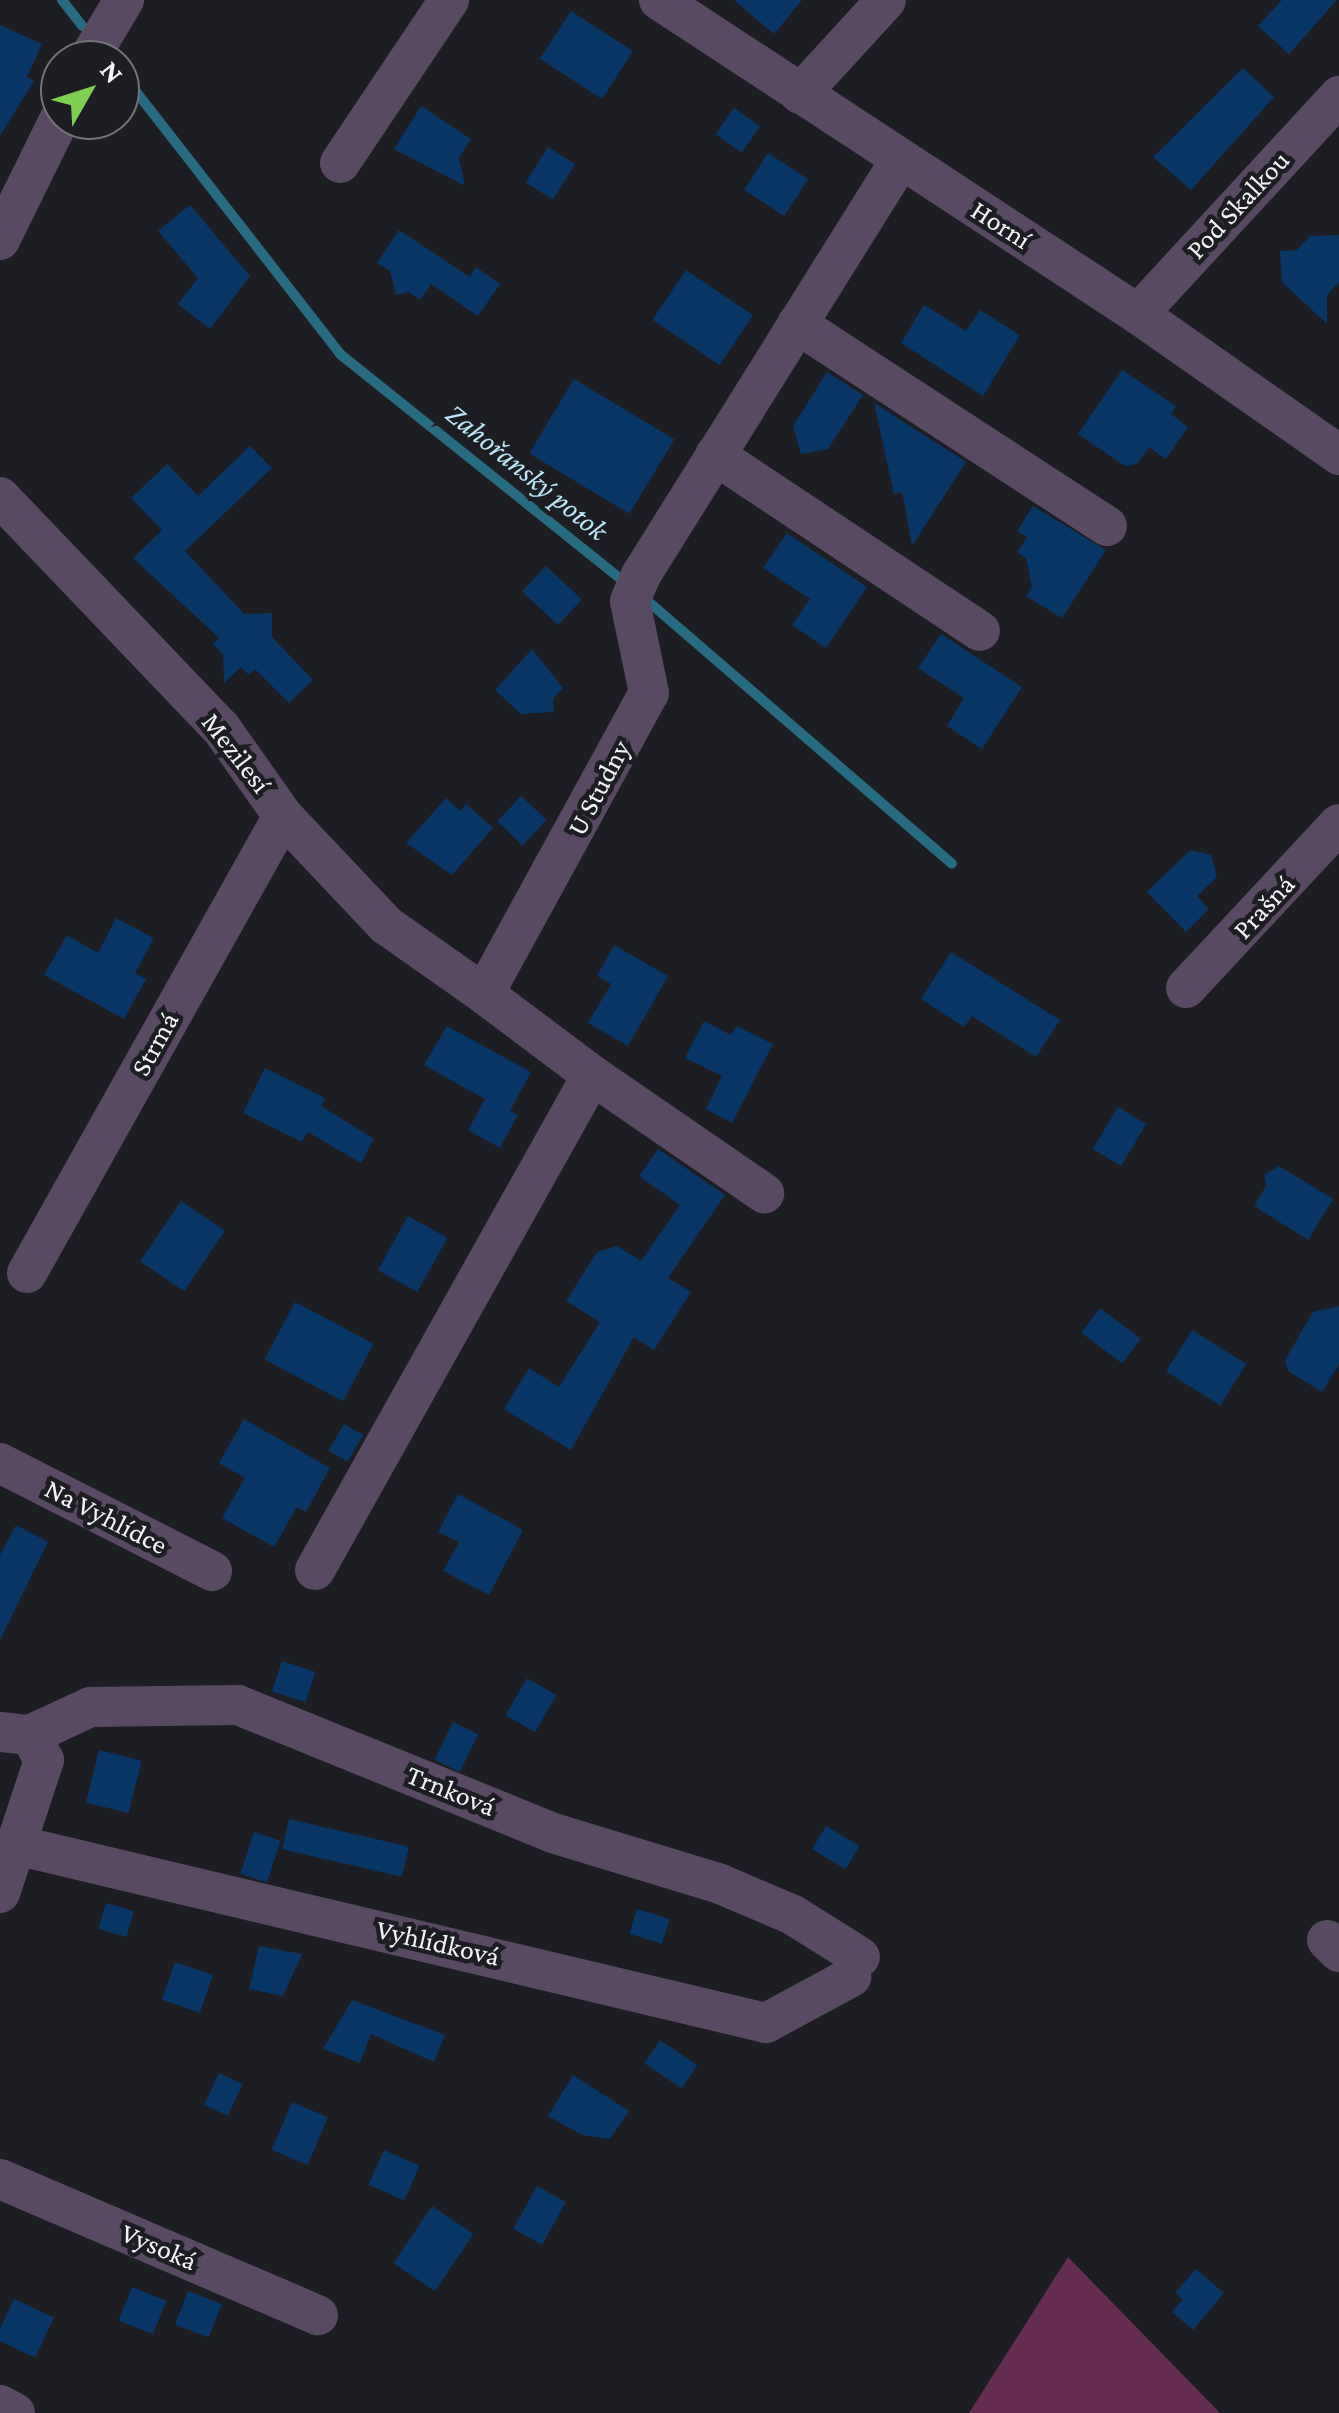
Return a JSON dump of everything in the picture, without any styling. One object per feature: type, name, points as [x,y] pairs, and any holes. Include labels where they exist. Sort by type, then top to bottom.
[{"type":"street","points":[[100,40],[124,0]]},
{"type":"street","points":[[340,164],[449,0]]},
{"type":"street","name":"Horní","points":[[659,0],[1138,314],[1339,455]]},
{"type":"street","points":[[800,94],[886,0]]},
{"type":"street","name":"Pod Skalkou","points":[[1138,314],[1339,96]]},
{"type":"street","points":[[0,240],[49,140]]},
{"type":"street","name":"U Studny","points":[[484,994],[649,693],[635,588],[900,160]]},
{"type":"street","points":[[797,324],[1107,526]]},
{"type":"street","points":[[715,455],[980,631]]},
{"type":"street","name":"Mezilesí","points":[[0,497],[221,728],[284,816],[386,926],[484,994]]},
{"type":"street","name":"Strmá","points":[[28,1272],[284,816]]},
{"type":"street","name":"Prašná","points":[[1186,988],[1339,824]]},
{"type":"street","points":[[484,994],[592,1075],[764,1193]]},
{"type":"street","points":[[315,1570],[592,1075]]},
{"type":"street","name":"Na Vyhlídce","points":[[0,1464],[212,1571]]},
{"type":"street","name":"Trnková","points":[[15,1733],[90,1707],[238,1705],[553,1833],[718,1882],[793,1915],[855,1967]]},
{"type":"street","points":[[0,1893],[44,1760],[15,1733]]},
{"type":"street","name":"Vyhlídková","points":[[16,1845],[766,2023],[855,1967]]},
{"type":"street","name":"Vysoká","points":[[0,2179],[318,2315]]},
{"type":"street","points":[[0,2406],[15,2413]]},
{"type":"shaded area","points":[[1068,2257],[1220,2413],[969,2413]]},
{"type":"building","points":[[734,0],[802,0],[774,34]]},
{"type":"building","points":[[1282,0],[1337,0],[1289,54],[1258,26]]},
{"type":"building","points":[[571,11],[633,51],[602,99],[540,59]]},
{"type":"building","points":[[0,25],[40,43],[40,48],[27,77],[34,81],[0,136]]},
{"type":"building","points":[[1243,68],[1274,97],[1191,190],[1153,157]]},
{"type":"building","points":[[421,106],[471,139],[459,158],[465,186],[394,149]]},
{"type":"building","points":[[734,108],[760,126],[742,153],[716,134]]},
{"type":"building","points":[[548,147],[575,164],[553,200],[526,183]]},
{"type":"building","points":[[768,153],[808,179],[784,216],[744,190]]},
{"type":"building","points":[[190,205],[250,276],[210,329],[178,304],[198,278],[158,231]]},
{"type":"building","points":[[399,230],[470,277],[476,267],[500,284],[478,316],[431,284],[420,300],[409,292],[396,295],[390,271],[377,263]]},
{"type":"building","points":[[1339,235],[1339,282],[1327,295],[1327,324],[1282,282],[1280,251],[1297,250],[1310,236]]},
{"type":"building","points":[[686,270],[753,315],[720,365],[652,320]]},
{"type":"building","points":[[924,305],[966,331],[980,310],[1020,335],[983,396],[901,343]]},
{"type":"building","points":[[1122,370],[1176,406],[1171,414],[1188,427],[1166,459],[1149,447],[1137,464],[1125,466],[1078,434]]},
{"type":"building","points":[[827,372],[863,395],[828,449],[801,454],[793,426]]},
{"type":"building","points":[[574,379],[674,439],[629,514],[529,454]]},
{"type":"building","points":[[874,403],[966,462],[912,546],[902,492],[894,494]]},
{"type":"building","points":[[250,446],[272,468],[185,551],[244,614],[272,613],[272,637],[313,680],[289,703],[255,669],[249,675],[241,667],[224,683],[223,654],[213,644],[219,638],[133,558],[162,530],[131,498],[167,464],[198,496]]},
{"type":"building","points":[[1033,506],[1106,550],[1062,618],[1026,596],[1032,587],[1026,558],[1017,552],[1027,537],[1017,531]]},
{"type":"building","points":[[787,533],[867,587],[826,648],[792,625],[810,599],[763,568]]},
{"type":"building","points":[[546,566],[582,599],[558,625],[522,592]]},
{"type":"building","points":[[941,634],[1022,687],[982,749],[947,726],[964,698],[918,668]]},
{"type":"building","points":[[532,649],[563,688],[553,699],[554,712],[521,714],[495,690]]},
{"type":"building","points":[[521,796],[547,820],[523,845],[497,822]]},
{"type":"building","points":[[446,798],[460,811],[466,804],[493,828],[452,875],[406,843]]},
{"type":"building","points":[[1190,850],[1211,855],[1217,877],[1197,896],[1209,909],[1186,932],[1147,892]]},
{"type":"building","points":[[116,918],[154,938],[135,973],[146,979],[124,1019],[44,975],[67,935],[98,953]]},
{"type":"building","points":[[614,945],[668,976],[628,1046],[588,1023],[611,984],[597,976]]},
{"type":"building","points":[[951,952],[1060,1020],[1036,1057],[972,1016],[964,1027],[921,999]]},
{"type":"building","points":[[704,1021],[731,1035],[736,1026],[773,1044],[732,1123],[706,1109],[722,1076],[685,1058]]},
{"type":"building","points":[[447,1026],[531,1072],[510,1111],[518,1115],[500,1148],[468,1130],[485,1099],[424,1065]]},
{"type":"building","points":[[265,1068],[325,1098],[321,1106],[374,1139],[361,1163],[308,1132],[302,1142],[243,1113]]},
{"type":"building","points":[[1118,1107],[1146,1124],[1121,1166],[1093,1149]]},
{"type":"building","points":[[658,1149],[725,1195],[668,1278],[691,1292],[654,1350],[634,1337],[571,1450],[504,1409],[529,1368],[559,1387],[600,1322],[566,1301],[597,1252],[617,1246],[641,1261],[680,1205],[639,1176]]},
{"type":"building","points":[[1279,1166],[1333,1199],[1308,1240],[1254,1206],[1266,1186],[1264,1175]]},
{"type":"building","points":[[181,1201],[225,1231],[184,1291],[140,1262]]},
{"type":"building","points":[[408,1216],[447,1238],[417,1292],[378,1270]]},
{"type":"building","points":[[295,1302],[374,1344],[343,1401],[264,1359]]},
{"type":"building","points":[[1339,1306],[1339,1364],[1322,1392],[1288,1371],[1285,1360],[1313,1312]]},
{"type":"building","points":[[1100,1308],[1141,1339],[1122,1363],[1081,1333]]},
{"type":"building","points":[[1192,1330],[1246,1364],[1220,1405],[1166,1372]]},
{"type":"building","points":[[244,1419],[330,1468],[306,1512],[297,1507],[274,1547],[222,1518],[245,1478],[219,1463]]},
{"type":"building","points":[[344,1424],[363,1435],[348,1462],[329,1451]]},
{"type":"building","points":[[458,1494],[523,1530],[489,1595],[443,1571],[459,1542],[438,1532]]},
{"type":"building","points":[[16,1525],[48,1542],[0,1640],[0,1555]]},
{"type":"building","points":[[282,1661],[315,1672],[305,1702],[272,1691]]},
{"type":"building","points":[[527,1678],[556,1695],[535,1732],[506,1715]]},
{"type":"building","points":[[453,1722],[478,1734],[460,1772],[435,1760]]},
{"type":"building","points":[[99,1750],[142,1761],[129,1813],[86,1802]]},
{"type":"building","points":[[289,1819],[409,1847],[402,1877],[282,1849]]},
{"type":"building","points":[[826,1826],[859,1846],[846,1869],[812,1849]]},
{"type":"building","points":[[254,1832],[281,1841],[267,1882],[240,1874]]},
{"type":"building","points":[[106,1903],[134,1911],[126,1937],[99,1929]]},
{"type":"building","points":[[637,1909],[670,1919],[662,1944],[629,1934]]},
{"type":"building","points":[[259,1946],[302,1954],[283,1996],[249,1989]]},
{"type":"building","points":[[175,1962],[213,1975],[200,2013],[162,2000]]},
{"type":"building","points":[[352,2000],[445,2035],[434,2062],[371,2034],[360,2063],[323,2049]]},
{"type":"building","points":[[660,2040],[697,2065],[682,2088],[644,2063]]},
{"type":"building","points":[[219,2073],[243,2084],[228,2116],[204,2105]]},
{"type":"building","points":[[573,2075],[629,2111],[610,2139],[582,2135],[548,2116]]},
{"type":"building","points":[[292,2102],[328,2117],[308,2165],[272,2150]]},
{"type":"building","points":[[384,2150],[420,2166],[404,2201],[369,2185]]},
{"type":"building","points":[[537,2186],[566,2202],[542,2245],[513,2229]]},
{"type":"building","points":[[432,2206],[473,2234],[435,2291],[393,2263]]},
{"type":"building","points":[[1196,2269],[1224,2293],[1193,2330],[1172,2312],[1183,2299],[1175,2293]]},
{"type":"building","points":[[132,2287],[166,2301],[153,2334],[119,2320]]},
{"type":"building","points":[[188,2291],[222,2304],[209,2338],[175,2325]]},
{"type":"building","points":[[14,2299],[54,2318],[35,2357],[0,2341],[0,2329]]},
{"type":"waterway","name":"Zahořanský potok","points":[[62,0],[82,26]]},
{"type":"waterway","name":"Zahořanský potok","points":[[140,97],[340,354],[626,583]]},
{"type":"waterway","name":"Zahořanský potok","points":[[643,597],[952,864]]}]
